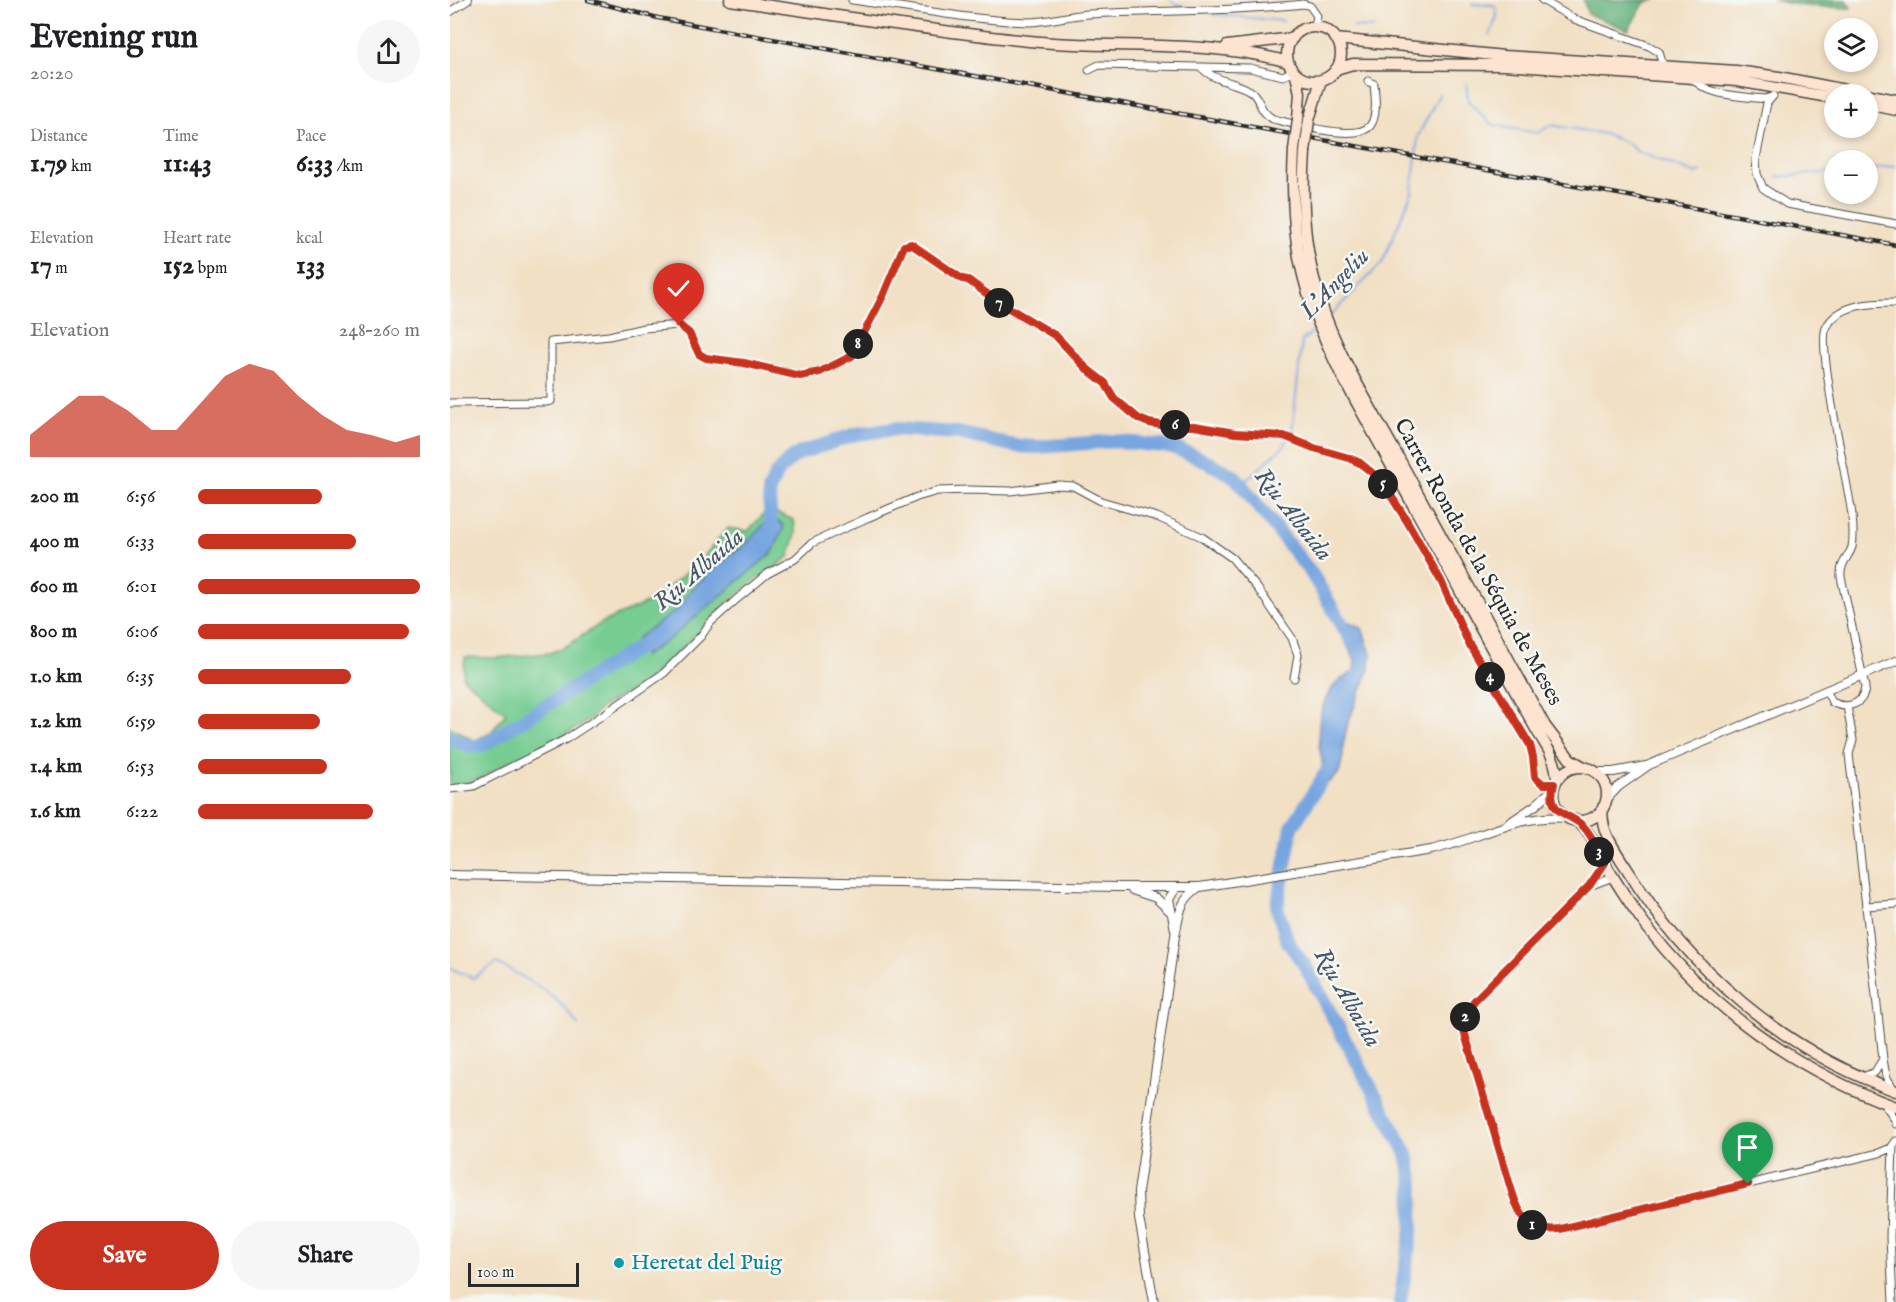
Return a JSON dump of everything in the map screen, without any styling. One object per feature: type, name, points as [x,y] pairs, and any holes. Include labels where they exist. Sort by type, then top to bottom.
[{"type":"main road","points":[[730,0],[1028,41],[1094,46],[1205,48],[1260,54],[1292,69],[1304,79],[1321,80],[1327,78],[1336,69],[1341,54],[1336,39]]},
{"type":"main road","points":[[1345,368],[1319,326],[1311,289],[1296,246],[1293,216],[1303,120],[1300,93],[1292,69],[1288,45],[1306,28],[1323,29],[1336,39],[1354,43],[1504,56],[1736,71],[1896,100]]},
{"type":"main road","points":[[1205,48],[1293,38]]},
{"type":"main road","points":[[1336,69],[1353,64],[1504,65],[1737,81],[1776,91],[1824,97]]},
{"type":"main road","points":[[1303,120],[1321,80]]},
{"type":"main road","points":[[1878,106],[1896,110]]},
{"type":"main road","name":"Carrer Ronda de la Séquia de Meses","points":[[1345,368],[1545,726],[1570,759],[1584,767]]},
{"type":"main road","name":"Carrer Ronda de la Séquia de Meses","points":[[1345,368],[1557,765],[1555,784]]},
{"type":"main road","points":[[1895,1091],[1798,1044],[1755,1013],[1697,961],[1655,911],[1626,869],[1602,823],[1605,784],[1595,772],[1584,767],[1566,771],[1555,784],[1554,802],[1562,814],[1589,834],[1637,914],[1672,956],[1712,997],[1747,1027],[1792,1057],[1824,1076],[1896,1107]]},
{"type":"main road","points":[[1571,819],[1591,818],[1605,803]]},
{"type":"street","points":[[450,12],[468,0]]},
{"type":"street","points":[[852,0],[967,18],[1032,22],[1088,14],[1258,9],[1303,4],[1310,6],[1317,16],[1315,27]]},
{"type":"street","points":[[1542,0],[1574,19],[1649,46],[1659,52],[1663,66]]},
{"type":"street","points":[[1089,70],[1099,65],[1250,68],[1279,76],[1287,75],[1292,69]]},
{"type":"street","points":[[1202,68],[1215,78],[1253,93],[1265,114],[1273,119],[1338,132],[1361,131],[1369,127],[1373,120],[1375,105],[1374,84],[1368,81]]},
{"type":"street","points":[[1776,91],[1767,103],[1756,159],[1757,174],[1763,188],[1787,204],[1896,224]]},
{"type":"street","points":[[450,403],[551,401],[551,342],[679,325],[689,333],[699,354],[706,358],[744,363],[800,376],[820,372],[852,356],[883,296],[904,246],[911,244],[962,279],[968,280],[997,301],[1056,336],[1087,369],[1105,383],[1120,404],[1139,419],[1167,426],[1194,426],[1235,433],[1284,436],[1349,458],[1360,463],[1381,480],[1445,588],[1468,642],[1530,745],[1535,777],[1543,784],[1555,784]]},
{"type":"street","points":[[1826,690],[1832,702],[1847,706],[1857,702],[1863,696],[1865,687],[1841,577],[1843,561],[1851,549],[1852,515],[1824,338],[1828,325],[1848,309],[1865,304],[1896,303]]},
{"type":"street","points":[[450,789],[474,786],[566,739],[609,711],[664,673],[721,613],[767,574],[795,559],[812,543],[917,497],[938,491],[1020,491],[1058,485],[1073,486],[1101,501],[1157,517],[1202,537],[1232,558],[1258,589],[1292,638],[1298,655],[1294,678]]},
{"type":"street","points":[[1605,803],[1618,786],[1649,765],[1896,661]]},
{"type":"street","points":[[1847,706],[1852,740],[1849,754],[1883,1059],[1886,1076],[1895,1091]]},
{"type":"street","points":[[1595,772],[1613,772],[1649,765]]},
{"type":"street","points":[[1504,826],[1536,805],[1555,784]]},
{"type":"street","points":[[450,875],[1176,888],[1219,884],[1404,854],[1458,844],[1504,826],[1538,819],[1571,819]]},
{"type":"street","points":[[1605,863],[1589,886],[1474,1001],[1466,1014],[1464,1031],[1492,1127],[1515,1203],[1527,1221],[1541,1229],[1560,1229],[1879,1153],[1894,1143]]},
{"type":"street","points":[[1589,886],[1614,877]]},
{"type":"street","points":[[1155,1302],[1139,1218],[1138,1192],[1175,936],[1186,896],[1200,886]]},
{"type":"street","points":[[1117,887],[1156,898],[1171,912]]},
{"type":"street","points":[[1176,888],[1183,903]]},
{"type":"street","points":[[1175,936],[1169,899],[1176,888]]},
{"type":"street","points":[[1866,906],[1896,904]]},
{"type":"street","points":[[1863,1077],[1875,1072],[1883,1059]]},
{"type":"street","points":[[1883,1103],[1896,1124]]},
{"type":"street","points":[[1893,1302],[1890,1237],[1894,1143]]},
{"type":"green space","points":[[1583,0],[1656,0],[1645,2],[1628,30],[1588,14]]},
{"type":"green space","points":[[1773,0],[1846,0],[1851,8],[1804,6]]},
{"type":"green space","points":[[768,509],[794,520],[796,534],[789,557],[751,583],[726,604],[659,672],[602,707],[588,721],[549,745],[525,754],[473,782],[450,785],[450,727],[475,741],[492,731],[506,713],[463,678],[465,657],[494,658],[550,653],[565,647],[603,622],[649,602],[663,593],[704,556],[728,528],[748,531]]},
{"type":"water","points":[[779,521],[784,527],[773,552],[667,641],[644,656],[637,638],[678,609],[690,591],[726,557],[743,547],[766,522]]},
{"type":"water","points":[[1349,622],[1362,628],[1371,654],[1370,667],[1348,723],[1339,773],[1322,788],[1316,783],[1322,766],[1319,743],[1320,719],[1328,695],[1338,682],[1354,671],[1355,660],[1340,632]]},
{"type":"waterway","points":[[1171,0],[1190,8]]},
{"type":"waterway","points":[[1472,4],[1496,7],[1497,16],[1490,35]]},
{"type":"waterway","points":[[1210,14],[1283,21]]},
{"type":"waterway","points":[[1353,27],[1374,28]]},
{"type":"waterway","points":[[1466,82],[1468,101],[1490,123],[1538,133],[1551,125],[1605,134],[1627,143],[1638,152],[1697,174],[1701,171]]},
{"type":"waterway","name":"L'Angeliu","points":[[1329,317],[1382,263],[1412,192],[1418,136],[1440,93]]},
{"type":"waterway","points":[[1878,168],[1896,166]]},
{"type":"waterway","points":[[1777,177],[1824,173]]},
{"type":"waterway","name":"L'Angeliu","points":[[1290,436],[1302,341],[1316,329]]},
{"type":"waterway","name":"Riu Albaida","points":[[768,537],[771,530],[769,491],[776,474],[788,461],[800,453],[856,434],[895,429],[958,433],[1016,446],[1038,447],[1115,441],[1172,447],[1202,459],[1235,477],[1312,574],[1353,643]]},
{"type":"waterway","name":"L'Angeliu","points":[[1241,485],[1284,446],[1287,440]]},
{"type":"waterway","name":"Riu Albaida","points":[[450,738],[469,746],[483,745],[655,637]]},
{"type":"waterway","name":"Riu Albaida","points":[[1327,771],[1292,827],[1277,908],[1288,942],[1304,964],[1407,1154],[1413,1184],[1412,1228],[1400,1302]]},
{"type":"waterway","points":[[450,968],[473,978],[497,963],[553,997],[578,1026]]},
{"type":"railway","points":[[588,0],[658,18],[1896,245]]},
{"type":"place","name":"Heretat del Puig","points":[[619,1263]]},
{"type":"route","points":[[679,325],[689,333],[699,354],[706,358],[744,363],[800,376],[820,372],[852,356],[883,296],[904,246],[911,244],[962,279],[968,280],[997,301],[1056,336],[1087,369],[1105,383],[1114,398],[1125,409],[1139,419],[1167,426],[1194,426],[1224,432],[1284,436],[1360,463],[1381,480],[1425,551],[1448,594],[1468,642],[1530,745],[1533,752],[1535,777],[1543,784],[1554,784],[1553,796],[1557,809],[1584,827],[1605,863],[1589,886],[1474,1001],[1469,1007],[1464,1022],[1464,1031],[1515,1203],[1520,1213],[1527,1221],[1541,1229],[1560,1229],[1748,1184]]}]
